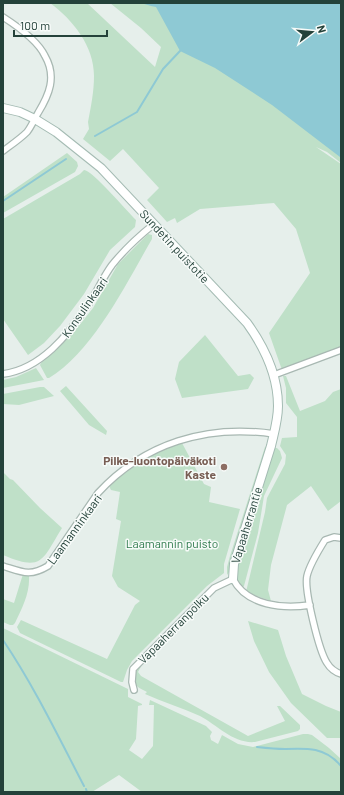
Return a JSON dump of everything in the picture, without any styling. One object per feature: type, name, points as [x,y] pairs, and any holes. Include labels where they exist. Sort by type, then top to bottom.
[{"type":"street","points":[[3,17],[41,49],[48,62],[51,72],[47,98],[35,119],[27,132],[3,151]]},
{"type":"street","name":"Sundetin puistotie","points":[[3,108],[20,112],[35,119],[56,132],[101,168],[131,198],[247,323],[264,348],[274,375],[278,405],[274,434]]},
{"type":"street","name":"Konsulinkaari","points":[[3,374],[22,370],[35,363],[61,340],[72,328],[89,304],[112,266],[124,252],[154,224]]},
{"type":"street","points":[[274,375],[341,350]]},
{"type":"street","name":"Laamanninkaari","points":[[3,566],[31,573],[40,571],[48,566],[98,493],[127,467],[148,454],[186,438],[205,434],[237,432],[274,434]]},
{"type":"street","name":"Vapaaherrantie","points":[[274,434],[234,564],[233,579],[244,594],[265,603],[280,607],[310,605]]},
{"type":"street","points":[[341,538],[334,537],[325,540],[307,576],[310,605],[322,654],[327,664],[334,671],[341,674]]},
{"type":"street","name":"Vapaaherranpolku","points":[[134,690],[132,682],[133,669],[139,662],[214,588],[233,579]]},
{"type":"green space","points":[[50,3],[87,3],[155,67],[161,47],[141,28],[110,3],[341,3],[341,163],[327,152],[316,147],[341,164],[341,347],[282,370],[269,333],[310,273],[296,229],[274,203],[200,209],[177,223],[175,218],[167,222],[147,200],[159,188],[123,149],[110,161],[83,139],[89,129],[88,122],[94,82],[93,65],[86,44],[81,35],[67,17]]},
{"type":"green space","points":[[67,153],[77,162],[78,166],[75,172],[3,213],[3,197]]},
{"type":"green space","points":[[84,170],[102,183],[136,220],[135,227],[110,250],[84,294],[60,326],[44,343],[28,355],[3,319],[3,219],[80,174]]},
{"type":"green space","points":[[148,234],[152,235],[152,239],[108,315],[80,351],[65,366],[47,378],[40,365],[41,363],[74,332],[93,308],[118,264]]},
{"type":"green space","points":[[205,335],[238,376],[250,374],[254,378],[248,389],[182,398],[175,379],[179,362]]},
{"type":"green space","points":[[36,368],[44,380],[3,388],[3,380],[16,377]]},
{"type":"green space","points":[[283,376],[286,376],[300,411],[325,401],[333,392],[341,389],[341,501],[328,511],[311,486],[287,505],[271,565],[268,590],[271,601],[246,592],[267,498],[285,464],[286,455],[280,446],[282,438],[297,437],[297,417],[286,403],[286,388]]},
{"type":"green space","points":[[66,386],[107,431],[106,435],[89,425],[60,391]]},
{"type":"green space","points":[[44,387],[54,396],[19,405],[3,404],[3,394]]},
{"type":"green space","name":"Laamannin puisto","points":[[182,443],[204,484],[211,487],[209,502],[240,509],[224,564],[224,573],[207,586],[132,661],[123,682],[20,633],[17,627],[21,620],[107,659],[135,605],[140,601],[118,587],[112,576],[121,521],[116,519],[120,492],[111,490],[109,486],[143,461]]},
{"type":"green space","points":[[267,446],[227,575],[227,567],[230,556],[265,447]]},
{"type":"green space","points":[[273,448],[277,448],[280,451],[282,458],[264,496],[258,533],[244,586],[242,588],[236,578],[235,573]]},
{"type":"green space","points":[[3,472],[62,528],[50,548],[40,560],[26,562],[3,555]]},
{"type":"green space","points":[[23,574],[29,576],[27,595],[15,623],[10,625],[3,622],[3,599],[14,603]]},
{"type":"green space","points":[[248,621],[278,630],[286,656],[302,694],[341,712],[341,738],[327,738],[291,703],[269,672],[254,641]]},
{"type":"green space","points":[[3,628],[128,689],[128,697],[142,704],[138,706],[136,739],[129,750],[142,759],[153,746],[154,705],[149,705],[150,700],[206,726],[212,732],[210,736],[211,740],[218,744],[222,735],[238,744],[253,747],[303,734],[312,735],[341,759],[341,792],[142,792],[119,775],[92,792],[3,792]]},
{"type":"green space","points":[[143,663],[138,672],[141,676],[248,736],[285,721],[277,706],[280,706],[300,725],[300,729],[298,731],[255,742],[240,740],[226,733],[200,716],[145,694],[147,692],[138,687],[134,677]]},
{"type":"water","points":[[141,3],[341,3],[341,161],[340,157],[272,105],[215,68],[180,51],[156,7]]},
{"type":"waterway","points":[[95,136],[137,112],[163,69],[180,51]]},
{"type":"waterway","points":[[3,201],[66,159]]},
{"type":"waterway","points":[[3,640],[35,693],[84,786]]},
{"type":"waterway","points":[[257,747],[315,750],[329,755],[341,766]]},
{"type":"place","name":"Pilke-luontopäiväkoti Kaste","points":[[224,467]]}]
